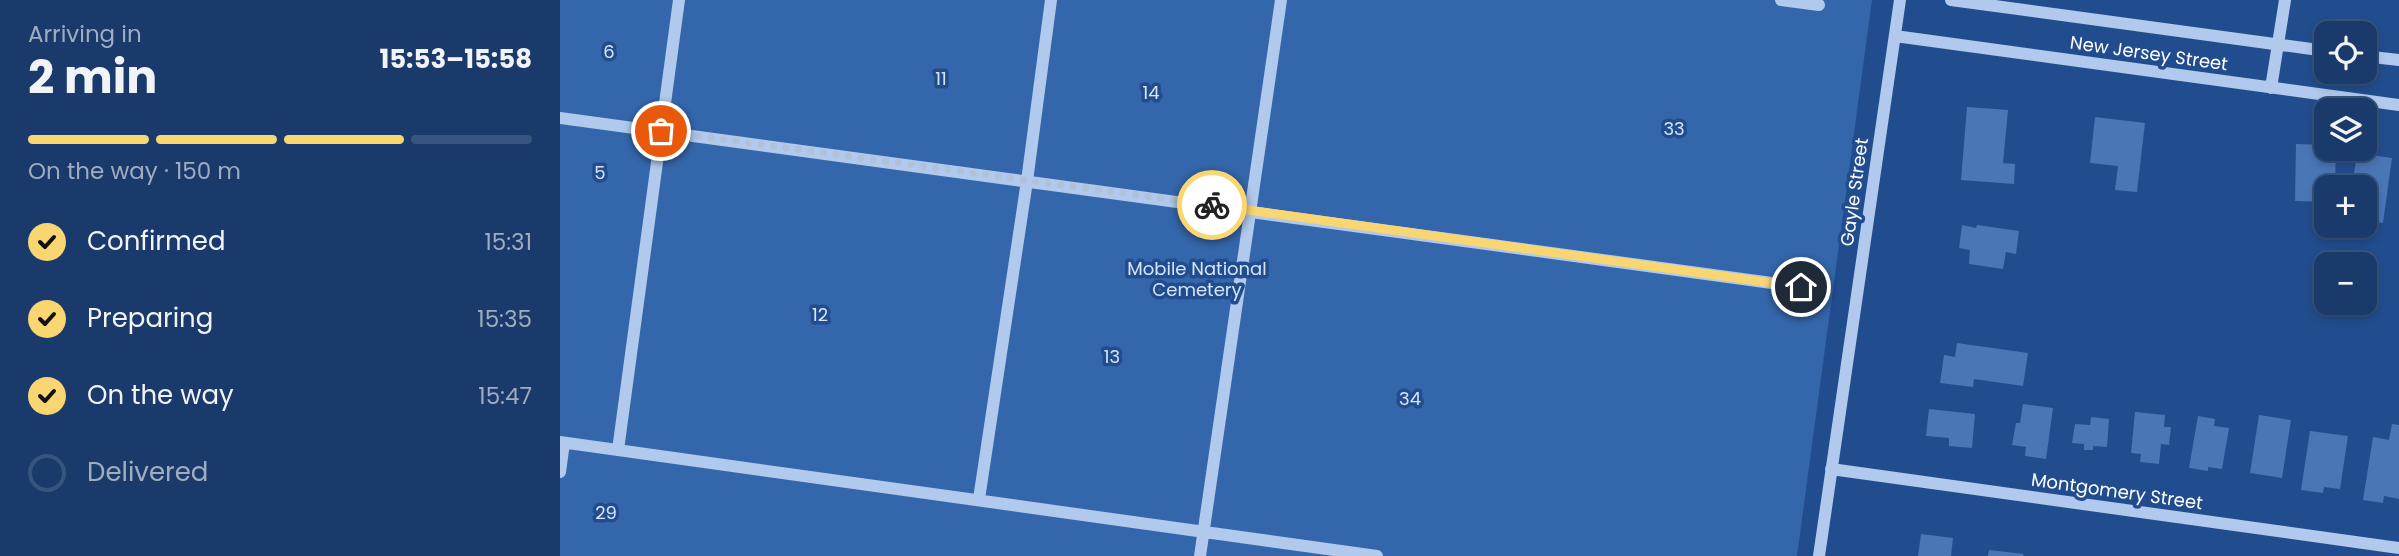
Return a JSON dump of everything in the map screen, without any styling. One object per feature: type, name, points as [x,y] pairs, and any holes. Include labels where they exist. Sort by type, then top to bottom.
[{"type":"street","points":[[618,450],[679,0]]},
{"type":"street","points":[[979,499],[1051,0]]},
{"type":"street","points":[[1200,556],[1281,0]]},
{"type":"street","points":[[1781,0],[1819,5]]},
{"type":"street","name":"Gayle Street","points":[[1819,556],[1900,0]]},
{"type":"street","name":"New Jersey Street","points":[[1951,0],[2314,50]]},
{"type":"street","points":[[2271,88],[2285,0]]},
{"type":"street","name":"New Jersey Street","points":[[1895,36],[2399,105]]},
{"type":"street","points":[[2377,57],[2399,60]]},
{"type":"street","points":[[560,118],[1801,287]]},
{"type":"street","points":[[560,472],[562,442],[1377,556]]},
{"type":"street","name":"Montgomery Street","points":[[1831,469],[2399,548]]},
{"type":"green space","name":"Mobile National Cemetery","points":[[560,0],[1872,0],[1797,556],[560,556]]},
{"type":"building","points":[[1967,107],[2008,110],[2003,163],[2015,164],[2014,184],[1961,180]]},
{"type":"building","points":[[2095,117],[2145,123],[2137,192],[2115,190],[2118,166],[2090,163]]},
{"type":"building","points":[[2296,144],[2314,145],[2314,161],[2336,161],[2335,175],[2314,175],[2314,202],[2295,201]]},
{"type":"building","points":[[2377,156],[2392,158],[2383,223],[2377,222],[2377,175],[2354,175],[2356,161],[2377,161]]},
{"type":"building","points":[[1962,225],[2019,231],[2016,254],[2006,252],[2003,269],[1969,264],[1970,250],[1959,248]]},
{"type":"building","points":[[1957,343],[2028,353],[2023,386],[1974,379],[1973,387],[1940,383],[1944,355],[1955,357]]},
{"type":"building","points":[[2023,404],[2053,408],[2046,459],[2025,456],[2026,447],[2012,445]]},
{"type":"building","points":[[1929,409],[1975,414],[1972,448],[1949,446],[1949,438],[1926,436]]},
{"type":"building","points":[[2135,412],[2165,415],[2164,427],[2171,427],[2169,445],[2161,444],[2159,464],[2140,462],[2141,454],[2131,453]]},
{"type":"building","points":[[2259,415],[2291,420],[2282,478],[2250,473]]},
{"type":"building","points":[[2198,416],[2215,419],[2214,426],[2229,428],[2222,469],[2208,467],[2208,471],[2189,468]]},
{"type":"building","points":[[2091,417],[2109,419],[2107,447],[2093,446],[2093,450],[2084,450],[2084,444],[2072,443],[2075,424],[2090,425]]},
{"type":"building","points":[[2392,424],[2399,425],[2399,499],[2384,496],[2383,503],[2363,500],[2373,437],[2389,440]]},
{"type":"building","points":[[2310,431],[2348,436],[2340,489],[2324,487],[2323,493],[2301,490]]},
{"type":"building","points":[[1921,534],[1953,538],[1951,556],[1918,556]]},
{"type":"building","points":[[1989,550],[2024,554],[1988,556]]},
{"type":"way so far","points":[[661,131],[1212,205]]},
{"type":"route","points":[[1212,205],[1801,287]]},
{"type":"park label","name":"6","points":[[609,51]]},
{"type":"park label","name":"11","points":[[941,78]]},
{"type":"park label","name":"14","points":[[1151,92]]},
{"type":"park label","name":"33","points":[[1674,128]]},
{"type":"park label","name":"5","points":[[600,172]]},
{"type":"park label","name":"12","points":[[820,314]]},
{"type":"park label","name":"13","points":[[1112,356]]},
{"type":"park label","name":"34","points":[[1410,398]]},
{"type":"park label","name":"29","points":[[606,512]]}]
